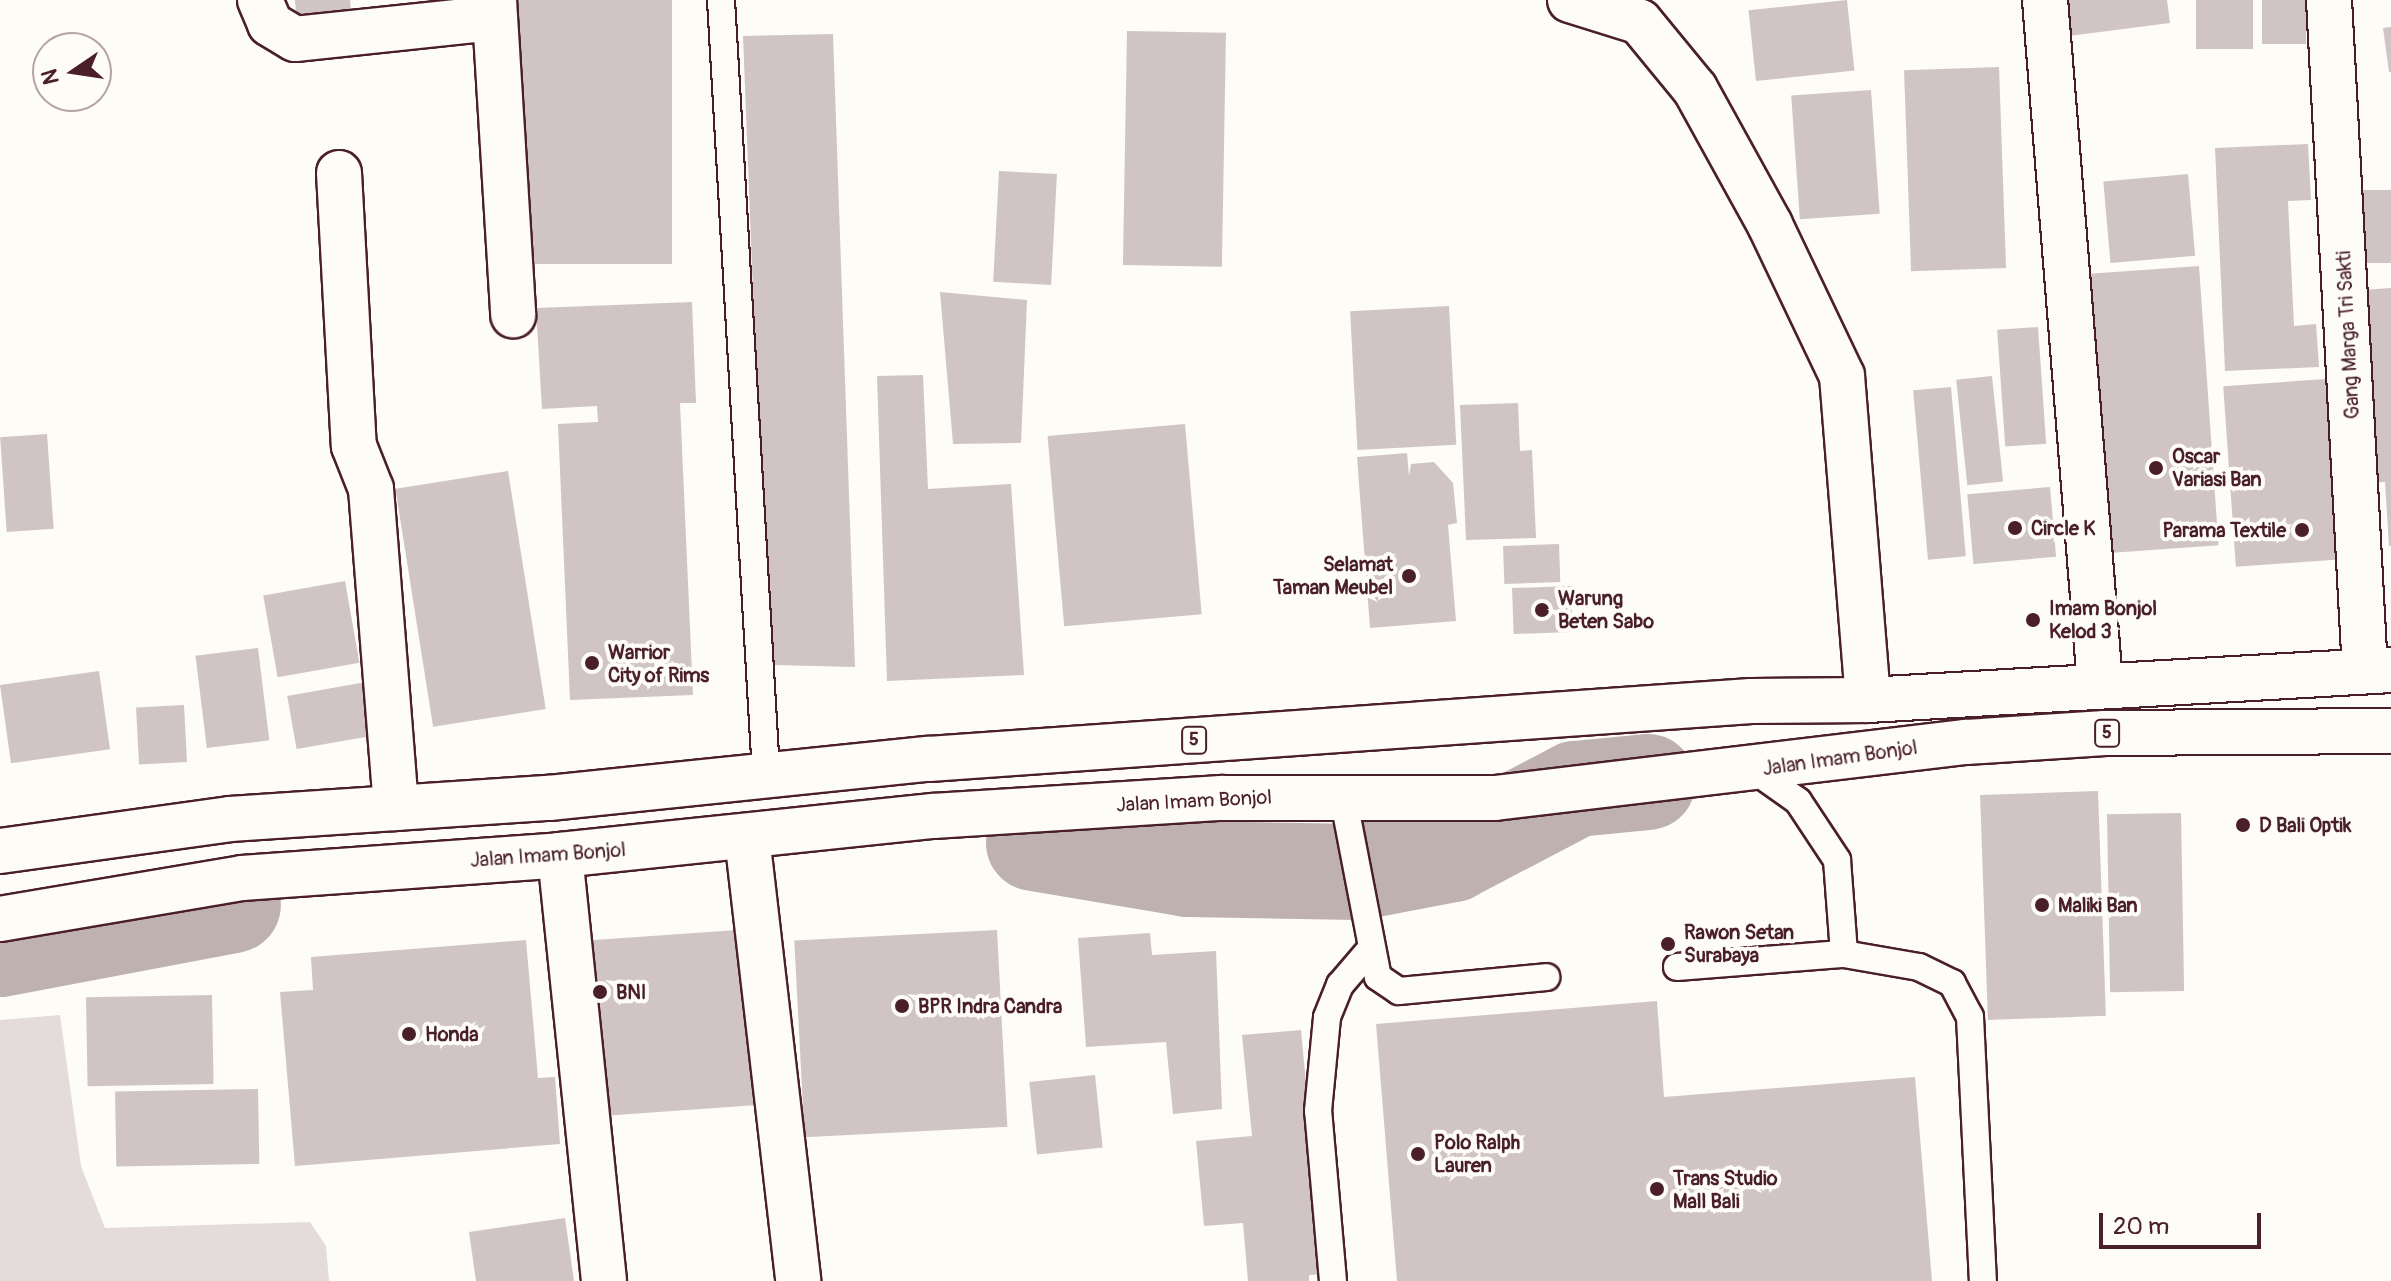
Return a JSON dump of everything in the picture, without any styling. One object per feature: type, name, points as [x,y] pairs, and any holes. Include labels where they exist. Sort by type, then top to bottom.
[{"type":"main road","points":[[260,0],[270,24],[295,39],[494,9],[513,315]]},
{"type":"main road","points":[[1570,0],[1640,11],[1695,89],[1770,225],[1842,376],[1868,700]]},
{"type":"main road","points":[[2045,0],[2100,683]]},
{"type":"main road","name":"Gang Marga Tri Sakti","points":[[2329,0],[2378,670]]},
{"type":"main road","points":[[339,173],[354,446],[371,489],[396,808]]},
{"type":"main road","name":"5","points":[[0,851],[230,819],[396,808],[766,774],[1751,701],[1868,700],[2100,683],[2378,670]]},
{"type":"main road","points":[[1751,701],[1757,771]]},
{"type":"main road","name":"Jalan Imam Bonjol","points":[[0,919],[242,878],[560,855],[749,848],[933,816],[1343,796],[1495,798],[1757,771],[1966,742],[2105,733],[2391,731]]},
{"type":"main road","points":[[749,848],[798,1281]]},
{"type":"main road","points":[[560,855],[604,1281]]},
{"type":"lane","points":[[721,0],[766,774]]},
{"type":"lane","points":[[1757,771],[1798,801],[1837,860],[1844,954]]},
{"type":"lane","points":[[1343,796],[1369,951],[1378,977],[1399,991],[1546,977]]},
{"type":"lane","points":[[1333,1281],[1318,1111],[1327,1017],[1340,985],[1369,951]]},
{"type":"lane","points":[[1677,967],[1844,954],[1937,974],[1952,983],[1966,1008],[1983,1281]]},
{"type":"shaded area","points":[[60,1015],[81,1166],[105,1228],[310,1222],[326,1246],[329,1281],[0,1281],[0,1020]]},
{"type":"building","points":[[295,0],[350,0],[351,12],[296,14]]},
{"type":"building","points":[[514,0],[672,0],[672,264],[514,264]]},
{"type":"building","points":[[1847,0],[1854,71],[1756,81],[1749,10]]},
{"type":"building","points":[[2056,0],[2167,0],[2170,23],[2061,37]]},
{"type":"building","points":[[2196,0],[2253,0],[2253,49],[2196,49]]},
{"type":"building","points":[[2262,0],[2306,0],[2306,44],[2262,44]]},
{"type":"building","points":[[2391,27],[2391,72],[2389,72],[2383,28]]},
{"type":"building","points":[[1127,31],[1226,33],[1222,267],[1123,265]]},
{"type":"building","points":[[833,34],[855,667],[774,665],[765,600],[743,36]]},
{"type":"building","points":[[1999,67],[2006,268],[1911,271],[1904,70]]},
{"type":"building","points":[[1871,90],[1880,214],[1800,219],[1791,96]]},
{"type":"building","points":[[2308,144],[2311,200],[2288,201],[2294,326],[2316,324],[2319,367],[2225,371],[2215,148]]},
{"type":"building","points":[[999,171],[1057,174],[1051,285],[993,282]]},
{"type":"building","points":[[2188,174],[2195,256],[2110,263],[2103,181]]},
{"type":"building","points":[[2354,190],[2391,190],[2391,263],[2354,263]]},
{"type":"building","name":"Oscar Variasi Ban","points":[[2199,266],[2219,545],[2106,553],[2086,274]]},
{"type":"building","points":[[2391,288],[2389,546],[2385,482],[2360,483],[2346,291]]},
{"type":"building","points":[[940,292],[1027,300],[1021,443],[953,444]]},
{"type":"building","points":[[692,302],[696,403],[680,403],[693,695],[570,700],[558,424],[598,422],[597,406],[542,409],[536,308]]},
{"type":"building","points":[[1449,306],[1456,445],[1357,450],[1350,311]]},
{"type":"building","points":[[2038,327],[2046,444],[2005,447],[1997,330]]},
{"type":"building","points":[[923,375],[928,489],[1011,484],[1024,675],[887,681],[877,376]]},
{"type":"building","points":[[1992,376],[2003,481],[1967,485],[1956,380]]},
{"type":"building","points":[[2326,379],[2339,560],[2236,567],[2223,386]]},
{"type":"building","points":[[1951,387],[1966,556],[1928,560],[1913,390]]},
{"type":"building","points":[[1518,403],[1520,451],[1532,450],[1536,538],[1466,540],[1460,405]]},
{"type":"building","points":[[1185,424],[1202,614],[1064,626],[1048,436]]},
{"type":"building","points":[[47,434],[54,529],[7,532],[0,437]]},
{"type":"building","points":[[1407,453],[1409,476],[1411,464],[1434,462],[1453,483],[1457,523],[1448,525],[1456,621],[1370,628],[1357,457]]},
{"type":"building","points":[[508,471],[546,709],[433,727],[395,489]]},
{"type":"building","points":[[2050,487],[2056,557],[1973,564],[1967,494]]},
{"type":"building","points":[[1559,544],[1560,582],[1504,584],[1503,546]]},
{"type":"building","points":[[345,581],[359,663],[278,677],[263,595]]},
{"type":"building","name":"Warung Beten Sabo","points":[[1571,586],[1573,632],[1514,634],[1512,588]]},
{"type":"building","points":[[258,648],[269,740],[207,748],[195,656]]},
{"type":"building","points":[[99,671],[110,749],[11,763],[0,685]]},
{"type":"building","points":[[366,682],[375,735],[297,749],[287,696]]},
{"type":"building","points":[[184,705],[187,762],[139,764],[136,708]]},
{"type":"building","name":"Maliki Ban","points":[[2098,791],[2106,1016],[1988,1020],[1980,795]]},
{"type":"building","points":[[2181,813],[2184,991],[2110,992],[2107,814]]},
{"type":"building","points":[[752,929],[764,1105],[585,1117],[572,942]]},
{"type":"building","points":[[997,930],[1007,1127],[805,1137],[794,941]]},
{"type":"building","points":[[1150,933],[1152,955],[1216,951],[1222,1109],[1173,1114],[1166,1042],[1086,1047],[1078,938]]},
{"type":"building","name":"Honda","points":[[526,940],[538,1078],[555,1077],[560,1144],[295,1166],[280,992],[313,990],[311,957]]},
{"type":"building","points":[[212,995],[214,1084],[88,1086],[86,997]]},
{"type":"building","name":"Trans Studio Mall Bali","points":[[1657,1001],[1664,1097],[1915,1077],[1932,1281],[1397,1281],[1376,1024]]},
{"type":"building","points":[[1301,1030],[1324,1274],[1309,1275],[1309,1281],[1248,1281],[1243,1223],[1204,1226],[1196,1141],[1252,1136],[1242,1035]]},
{"type":"building","points":[[1095,1075],[1103,1148],[1037,1154],[1029,1082]]},
{"type":"building","points":[[258,1089],[259,1164],[116,1166],[115,1091]]},
{"type":"building","points":[[565,1218],[574,1281],[476,1281],[469,1232]]},
{"type":"waterway","points":[[1034,843],[1188,869],[1358,872],[1452,854],[1576,789],[1648,782]]},
{"type":"waterway","points":[[0,949],[233,905]]},
{"type":"place","name":"Oscar Variasi Ban","points":[[2156,468]]},
{"type":"place","name":"Circle K","points":[[2015,528]]},
{"type":"place","name":"Parama Textile","points":[[2302,530]]},
{"type":"place","name":"Selamat Taman Meubel","points":[[1409,576]]},
{"type":"place","name":"Warung Beten Sabo","points":[[1542,610]]},
{"type":"place","name":"Imam Bonjol Kelod 3","points":[[2033,620]]},
{"type":"place","name":"Warrior City of Rims","points":[[592,663]]},
{"type":"place","name":"D Bali Optik","points":[[2243,825]]},
{"type":"place","name":"Maliki Ban","points":[[2042,905]]},
{"type":"place","name":"Rawon Setan Surabaya","points":[[1668,944]]},
{"type":"place","name":"BNI","points":[[600,992]]},
{"type":"place","name":"BPR Indra Candra","points":[[902,1006]]},
{"type":"place","name":"Honda","points":[[409,1034]]},
{"type":"place","name":"Polo Ralph Lauren","points":[[1418,1154]]},
{"type":"place","name":"Trans Studio Mall Bali","points":[[1657,1189]]}]
